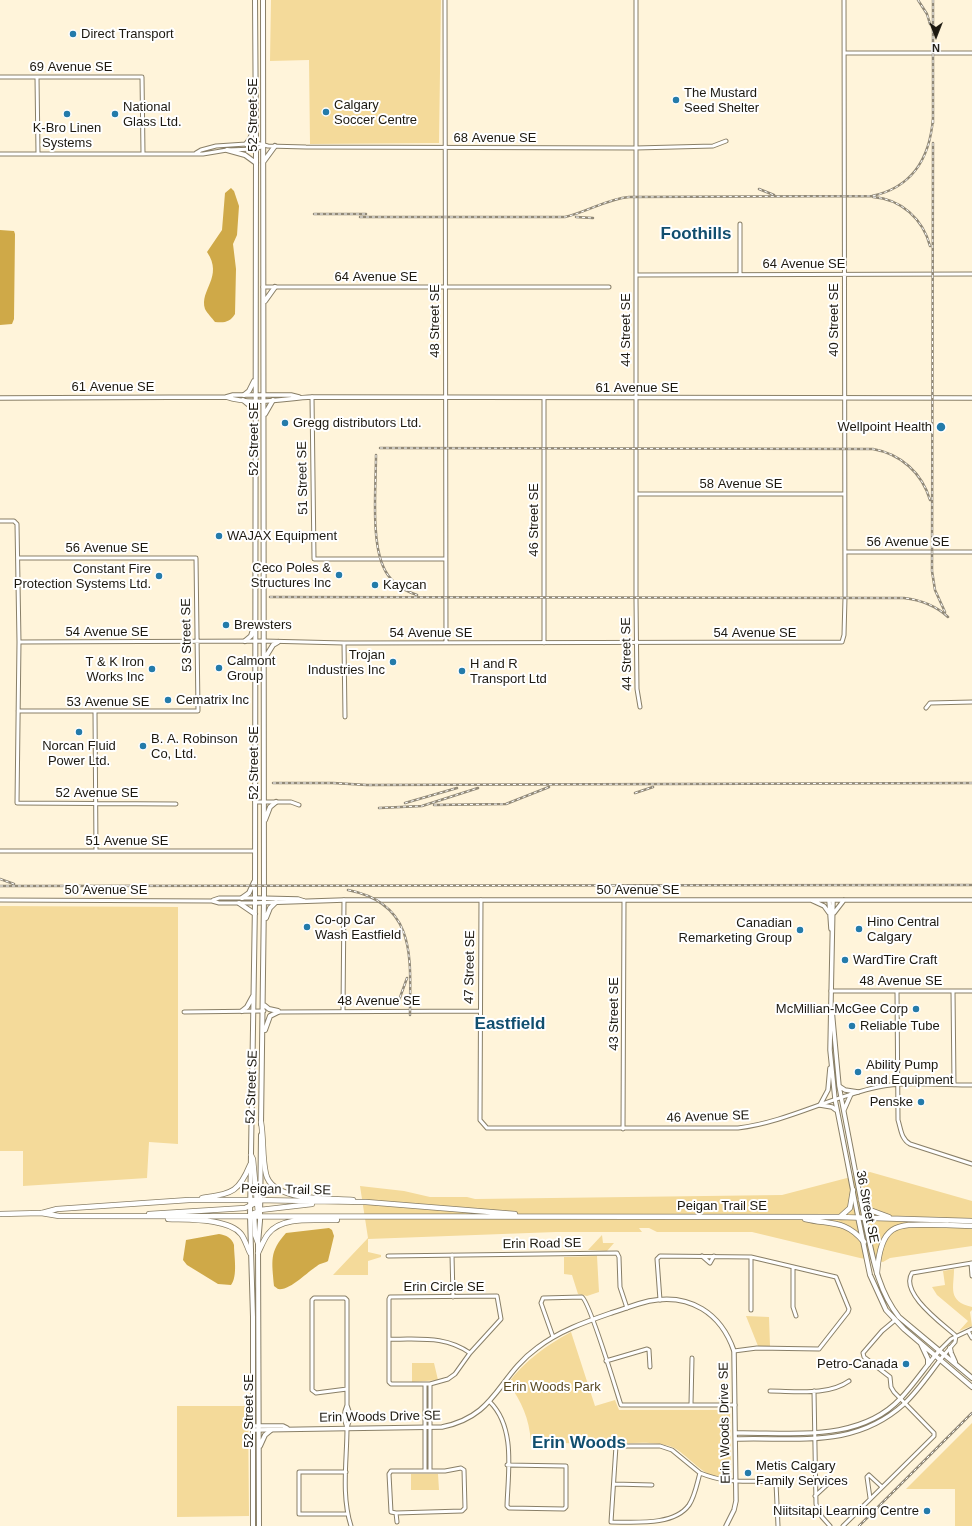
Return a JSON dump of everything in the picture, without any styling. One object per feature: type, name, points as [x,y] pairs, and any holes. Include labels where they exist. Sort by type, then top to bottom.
[{"type":"main road","name":"52 Street SE","points":[[253,1526],[253,1317],[250,1254],[255,1213],[250,1165],[255,914],[255,0]]},
{"type":"main road","name":"52 Street SE","points":[[254,1202],[261,1122],[264,1034],[263,0]]},
{"type":"main road","points":[[246,144],[256,126]]},
{"type":"main road","points":[[263,161],[275,146]]},
{"type":"main road","points":[[227,150],[245,155],[256,163]]},
{"type":"main road","points":[[264,304],[268,294],[275,287]]},
{"type":"main road","points":[[254,379],[249,391],[244,397],[255,410]]},
{"type":"main road","points":[[264,416],[273,400]]},
{"type":"main road","points":[[245,641],[251,636],[254,628]]},
{"type":"main road","points":[[264,660],[269,649],[278,642]]},
{"type":"main road","points":[[264,822],[270,808],[276,802]]},
{"type":"main road","points":[[242,898],[249,893],[255,880]]},
{"type":"main road","points":[[264,922],[270,908],[276,902]]},
{"type":"main road","points":[[239,903],[251,909],[255,914]]},
{"type":"main road","points":[[242,1011],[251,1000],[254,990]]},
{"type":"main road","points":[[264,1005],[269,1009],[278,1012]]},
{"type":"main road","points":[[264,1034],[270,1016],[278,1012]]},
{"type":"main road","points":[[261,1122],[266,1175],[270,1184],[277,1190],[296,1196],[366,1202]]},
{"type":"main road","points":[[251,1155],[253,1159],[254,1202],[258,1243]]},
{"type":"main road","points":[[190,1200],[226,1194],[234,1190],[241,1185],[250,1165]]},
{"type":"main road","points":[[839,1217],[850,1208],[853,1190]]},
{"type":"main road","name":"Peigan Trail SE","points":[[40,1213],[57,1209],[190,1200],[254,1202],[366,1202],[531,1216]]},
{"type":"main road","points":[[861,1200],[870,1210],[899,1219]]},
{"type":"main road","points":[[143,1215],[155,1212],[245,1208],[254,1202]]},
{"type":"main road","points":[[255,1213],[306,1206],[318,1202]]},
{"type":"main road","name":"Peigan Trail SE","points":[[0,1214],[40,1213],[59,1216],[157,1216],[255,1213],[260,1216],[365,1217],[864,1217],[972,1221]]},
{"type":"main road","points":[[157,1216],[224,1224],[234,1228],[240,1234],[250,1254]]},
{"type":"main road","name":"52 Street SE","points":[[260,1216],[258,1243],[260,1526]]},
{"type":"main road","points":[[258,1253],[270,1232],[277,1226],[286,1222],[365,1217]]},
{"type":"main road","name":"36 Street SE","points":[[858,1217],[874,1288],[886,1310],[894,1321],[941,1359],[972,1387]]},
{"type":"main road","name":"36 Street SE","points":[[864,1217],[880,1285],[890,1306],[899,1317],[972,1378]]},
{"type":"main road","points":[[800,1218],[843,1225],[853,1230],[864,1242]]},
{"type":"main road","name":"Peigan Trail SE","points":[[913,1220],[948,1225],[972,1226]]},
{"type":"main road","points":[[877,1273],[882,1242],[892,1230],[909,1225],[948,1225]]},
{"type":"main road","points":[[920,1342],[928,1359],[928,1364]]},
{"type":"main road","points":[[950,1348],[950,1353],[955,1363]]},
{"type":"main road","points":[[259,1447],[265,1435],[271,1430]]},
{"type":"street","name":"48 Street SE","points":[[445,0],[446,643]]},
{"type":"street","name":"44 Street SE","points":[[636,0],[636,643],[637,690],[640,707]]},
{"type":"street","name":"40 Street SE","points":[[843,640],[845,552],[844,0]]},
{"type":"street","points":[[845,53],[972,53]]},
{"type":"street","name":"69 Avenue SE","points":[[0,77],[142,77],[143,153]]},
{"type":"street","points":[[38,77],[38,154]]},
{"type":"street","name":"68 Avenue SE","points":[[196,153],[216,146],[256,143],[263,146],[636,148],[713,146],[726,141]]},
{"type":"street","name":"68 Avenue SE","points":[[0,154],[203,154],[227,150],[256,149],[263,146]]},
{"type":"street","points":[[740,224],[740,274]]},
{"type":"street","name":"64 Avenue SE","points":[[637,275],[972,274]]},
{"type":"street","name":"64 Avenue SE","points":[[263,287],[609,287]]},
{"type":"street","name":"61 Avenue SE","points":[[0,398],[226,398],[233,395],[264,400],[290,400],[312,397],[972,398]]},
{"type":"street","name":"61 Avenue SE","points":[[254,398],[264,395],[291,395],[302,398]]},
{"type":"street","name":"51 Street SE","points":[[312,397],[314,559],[445,559]]},
{"type":"street","name":"46 Street SE","points":[[544,398],[544,643]]},
{"type":"street","name":"58 Avenue SE","points":[[637,494],[844,494]]},
{"type":"street","points":[[0,522],[14,522],[16,524],[18,558],[18,711]]},
{"type":"street","name":"56 Avenue SE","points":[[845,552],[972,552]]},
{"type":"street","name":"56 Avenue SE","points":[[18,558],[196,558]]},
{"type":"street","name":"53 Street SE","points":[[196,558],[198,711]]},
{"type":"street","name":"54 Avenue SE","points":[[18,642],[264,641],[344,644],[835,643],[843,640]]},
{"type":"street","points":[[344,644],[345,717]]},
{"type":"street","points":[[926,708],[930,703],[972,702]]},
{"type":"street","name":"53 Avenue SE","points":[[18,711],[198,711]]},
{"type":"street","name":"52 Avenue SE","points":[[18,711],[18,803],[176,804]]},
{"type":"street","points":[[95,712],[97,803],[96,852]]},
{"type":"street","points":[[254,802],[291,802],[298,805]]},
{"type":"street","name":"51 Avenue SE","points":[[0,851],[96,852],[254,850]]},
{"type":"street","name":"50 Avenue SE","points":[[212,901],[219,898],[242,898],[255,900],[298,899],[304,901]]},
{"type":"street","name":"50 Avenue SE","points":[[0,900],[212,901],[219,903],[239,903],[255,900]]},
{"type":"street","name":"50 Avenue SE","points":[[264,900],[276,902],[344,900],[972,900]]},
{"type":"street","points":[[343,1011],[344,900]]},
{"type":"street","name":"47 Street SE","points":[[481,900],[480,1120],[487,1128]]},
{"type":"street","name":"43 Street SE","points":[[623,1128],[624,900]]},
{"type":"street","points":[[810,900],[824,906],[831,914],[844,900]]},
{"type":"street","name":"36 Street SE","points":[[831,900],[831,1061],[834,1099],[858,1217]]},
{"type":"street","name":"36 Street SE","points":[[831,991],[839,1086],[864,1217]]},
{"type":"street","name":"48 Avenue SE","points":[[831,991],[972,991]]},
{"type":"street","points":[[897,991],[898,1120],[905,1141],[910,1144],[972,1164]]},
{"type":"street","points":[[953,991],[954,1085]]},
{"type":"street","points":[[184,1012],[264,1011]]},
{"type":"street","name":"48 Avenue SE","points":[[278,1012],[480,1011]]},
{"type":"street","points":[[831,1061],[828,1090],[820,1105],[836,1110]]},
{"type":"street","name":"46 Avenue SE","points":[[487,1128],[738,1128],[768,1123],[834,1099],[880,1086],[972,1085]]},
{"type":"street","points":[[839,1086],[845,1090],[858,1092]]},
{"type":"street","points":[[844,1113],[847,1101],[851,1094]]},
{"type":"street","name":"Erin Road SE","points":[[452,1255],[617,1253],[619,1257],[620,1287],[627,1308]]},
{"type":"street","points":[[388,1256],[452,1255],[453,1297]]},
{"type":"street","points":[[660,1300],[657,1260],[660,1256],[751,1257],[836,1277],[849,1309],[819,1349],[757,1348],[734,1351]]},
{"type":"street","points":[[702,1256],[710,1263],[714,1256]]},
{"type":"street","points":[[751,1257],[751,1310]]},
{"type":"street","points":[[956,1336],[927,1311],[919,1302],[911,1286],[909,1277],[912,1272],[972,1263],[972,1276]]},
{"type":"street","points":[[793,1268],[793,1307],[796,1316]]},
{"type":"street","name":"Erin Circle SE","points":[[496,1296],[498,1298],[501,1319],[470,1353],[452,1376],[439,1383],[425,1385],[391,1384],[389,1382],[389,1340],[390,1297],[496,1296]]},
{"type":"street","points":[[553,1337],[541,1303],[543,1298],[582,1297],[585,1299],[593,1319],[621,1405],[736,1404]]},
{"type":"street","points":[[346,1389],[316,1392],[312,1390],[312,1300],[314,1298],[345,1298],[347,1300],[346,1405],[349,1411],[350,1422],[347,1428],[346,1472],[347,1514],[351,1526]]},
{"type":"street","name":"Erin Woods Drive SE","points":[[254,1428],[283,1426],[287,1428],[442,1428],[476,1415],[490,1402],[515,1369],[536,1348],[553,1337],[593,1319],[627,1308],[660,1300],[678,1300],[691,1303],[710,1314],[725,1331],[734,1351],[736,1481],[734,1510],[726,1526]]},
{"type":"street","points":[[843,1526],[934,1436],[934,1433],[891,1387],[890,1377],[864,1356],[863,1353],[882,1331],[894,1321]]},
{"type":"street","points":[[736,1432],[814,1433],[854,1427],[871,1420],[901,1399],[939,1351],[956,1336],[970,1330],[972,1338]]},
{"type":"street","points":[[736,1439],[814,1439],[837,1437],[856,1433],[872,1426],[905,1403],[950,1348],[956,1336]]},
{"type":"street","points":[[389,1340],[444,1341],[460,1346],[470,1353]]},
{"type":"street","points":[[606,1361],[647,1349],[649,1350],[650,1367]]},
{"type":"street","points":[[691,1404],[692,1358]]},
{"type":"street","points":[[770,1391],[814,1391],[841,1387],[849,1381]]},
{"type":"street","points":[[430,1384],[430,1471]]},
{"type":"street","points":[[425,1385],[425,1471]]},
{"type":"street","points":[[814,1391],[816,1496],[818,1512],[830,1526]]},
{"type":"street","points":[[490,1402],[498,1410],[504,1422],[508,1444],[507,1464],[507,1506],[509,1508],[564,1509],[566,1507],[566,1466],[507,1464]]},
{"type":"street","name":"Erin Woods Drive SE","points":[[260,1428],[271,1430],[284,1430],[287,1428]]},
{"type":"street","points":[[700,1473],[689,1506],[672,1519],[660,1522],[611,1522],[616,1446],[660,1446],[672,1450],[700,1473],[717,1480],[774,1481],[776,1483],[778,1526]]},
{"type":"street","points":[[461,1468],[464,1470],[465,1508],[462,1511],[391,1512],[389,1474],[391,1471],[430,1471],[461,1468]]},
{"type":"street","points":[[346,1472],[299,1472],[299,1514],[347,1514]]},
{"type":"street","points":[[870,1498],[867,1477],[869,1475],[882,1487]]},
{"type":"street","points":[[815,1480],[826,1480],[828,1484],[816,1496]]},
{"type":"street","points":[[614,1484],[652,1485]]},
{"type":"street","points":[[396,1513],[397,1522]]},
{"type":"green space","points":[[271,0],[441,0],[439,143],[310,144],[309,60],[270,61]]},
{"type":"green space","points":[[0,906],[178,907],[178,1144],[149,1142],[147,1178],[23,1186],[23,1151],[0,1151]]},
{"type":"green space","points":[[870,1172],[972,1201],[972,1246],[890,1258],[883,1262],[860,1258],[752,1232],[657,1232],[649,1228],[639,1228],[642,1232],[556,1232],[368,1239],[368,1252],[381,1255],[381,1257],[368,1261],[368,1275],[333,1275],[368,1238],[360,1186],[404,1191],[430,1197],[467,1197],[475,1199],[782,1195]]},
{"type":"green space","points":[[602,1235],[603,1243],[614,1243],[607,1251],[588,1250]]},
{"type":"green space","points":[[597,1256],[599,1292],[587,1296],[578,1294],[572,1275],[564,1274],[564,1257]]},
{"type":"green space","points":[[954,1269],[953,1288],[955,1297],[964,1304],[972,1307],[970,1312],[972,1326],[959,1331],[968,1321],[937,1295],[932,1287],[945,1285],[943,1271]]},
{"type":"green space","points":[[746,1316],[769,1317],[770,1346],[758,1346]]},
{"type":"green space","name":"Erin Woods Park","points":[[571,1332],[595,1406],[615,1400],[619,1410],[727,1410],[730,1412],[731,1476],[723,1478],[714,1477],[699,1468],[672,1447],[666,1445],[622,1443],[617,1441],[612,1443],[611,1447],[593,1444],[531,1442],[527,1418],[517,1397],[508,1383],[536,1354]]},
{"type":"green space","points":[[412,1363],[434,1363],[438,1380],[412,1382]]},
{"type":"green space","points":[[177,1406],[248,1406],[249,1516],[177,1517]]},
{"type":"green space","points":[[972,1423],[972,1526],[955,1526],[955,1489],[906,1489]]},
{"type":"green space","points":[[411,1474],[438,1474],[439,1490],[411,1490]]},
{"type":"shaded area","points":[[231,188],[234,191],[239,206],[237,235],[233,244],[236,269],[235,314],[227,321],[215,322],[205,309],[204,302],[213,269],[212,261],[207,252],[222,230],[225,193]]},
{"type":"shaded area","points":[[0,230],[14,231],[15,234],[14,319],[12,324],[0,325]]},
{"type":"shaded area","points":[[329,1228],[332,1230],[334,1236],[328,1261],[318,1265],[288,1287],[278,1289],[274,1286],[272,1263],[274,1252],[286,1233]]},
{"type":"shaded area","points":[[219,1234],[228,1237],[232,1240],[234,1245],[235,1271],[231,1285],[218,1284],[187,1265],[183,1260],[186,1240]]},
{"type":"railway","points":[[918,0],[927,14],[930,24]]},
{"type":"railway","points":[[933,0],[933,123]]},
{"type":"railway","points":[[360,217],[565,217],[613,200],[629,197],[872,196],[887,192],[899,186],[909,178],[917,168],[928,145],[933,118]]},
{"type":"railway","points":[[933,143],[932,571],[935,590],[945,612]]},
{"type":"railway","points":[[759,189],[774,195]]},
{"type":"railway","points":[[873,197],[893,202],[909,212],[922,227],[930,246]]},
{"type":"railway","points":[[314,214],[366,214]]},
{"type":"railway","points":[[576,217],[593,218]]},
{"type":"railway","points":[[380,448],[873,449],[893,455],[909,466],[922,481],[930,500]]},
{"type":"railway","points":[[376,455],[375,512],[379,555],[383,566],[392,580],[401,588],[417,595]]},
{"type":"railway","points":[[270,597],[904,598],[928,604],[938,609],[948,617]]},
{"type":"railway","points":[[273,783],[333,783],[367,785],[972,783]]},
{"type":"railway","points":[[434,805],[506,804],[549,787]]},
{"type":"railway","points":[[635,793],[653,787]]},
{"type":"railway","points":[[405,803],[457,788]]},
{"type":"railway","points":[[379,808],[422,806],[478,788]]},
{"type":"railway","points":[[0,879],[14,884]]},
{"type":"railway","points":[[0,886],[972,885]]},
{"type":"railway","points":[[348,890],[371,897],[387,908],[398,921],[405,937],[409,955],[410,1015]]},
{"type":"railway","points":[[398,1003],[407,978]]},
{"type":"railway","points":[[859,1526],[972,1413]]},
{"type":"place","name":"Direct Transport","points":[[73,34]]},
{"type":"place","name":"The Mustard Seed Shelter","points":[[676,100]]},
{"type":"place","name":"Calgary Soccer Centre","points":[[326,112]]},
{"type":"place","name":"K-Bro Linen Systems","points":[[67,114]]},
{"type":"place","name":"National Glass Ltd.","points":[[115,114]]},
{"type":"place","name":"Gregg distributors Ltd.","points":[[285,423]]},
{"type":"place","name":"Wellpoint Health","points":[[941,427]]},
{"type":"place","name":"WAJAX Equipment","points":[[219,536]]},
{"type":"place","name":"Ceco Poles & Structures Inc","points":[[339,575]]},
{"type":"place","name":"Constant Fire Protection Systems Ltd.","points":[[159,576]]},
{"type":"place","name":"Kaycan","points":[[375,585]]},
{"type":"place","name":"Brewsters","points":[[226,625]]},
{"type":"place","name":"Trojan Industries Inc","points":[[393,662]]},
{"type":"place","name":"Calmont Group","points":[[219,668]]},
{"type":"place","name":"T & K Iron Works Inc","points":[[152,669]]},
{"type":"place","name":"H and R Transport Ltd","points":[[462,671]]},
{"type":"place","name":"Cematrix Inc","points":[[168,700]]},
{"type":"place","name":"Norcan Fluid Power Ltd.","points":[[79,732]]},
{"type":"place","name":"B. A. Robinson Co, Ltd.","points":[[143,746]]},
{"type":"place","name":"Co-op Car Wash Eastfield","points":[[307,927]]},
{"type":"place","name":"Hino Central Calgary","points":[[859,929]]},
{"type":"place","name":"Canadian Remarketing Group","points":[[800,930]]},
{"type":"place","name":"WardTire Craft","points":[[845,960]]},
{"type":"place","name":"McMillian-McGee Corp","points":[[916,1009]]},
{"type":"place","name":"Reliable Tube","points":[[852,1026]]},
{"type":"place","name":"Ability Pump and Equipment","points":[[858,1072]]},
{"type":"place","name":"Penske","points":[[921,1102]]},
{"type":"place","name":"Petro-Canada","points":[[906,1364]]},
{"type":"place","name":"Metis Calgary Family Services","points":[[748,1473]]},
{"type":"place","name":"Niitsitapi Learning Centre","points":[[927,1511]]},
{"type":"district","name":"Foothills","points":[[696,234]]},
{"type":"district","name":"Eastfield","points":[[510,1024]]},
{"type":"district","name":"Erin Woods","points":[[579,1443]]}]
